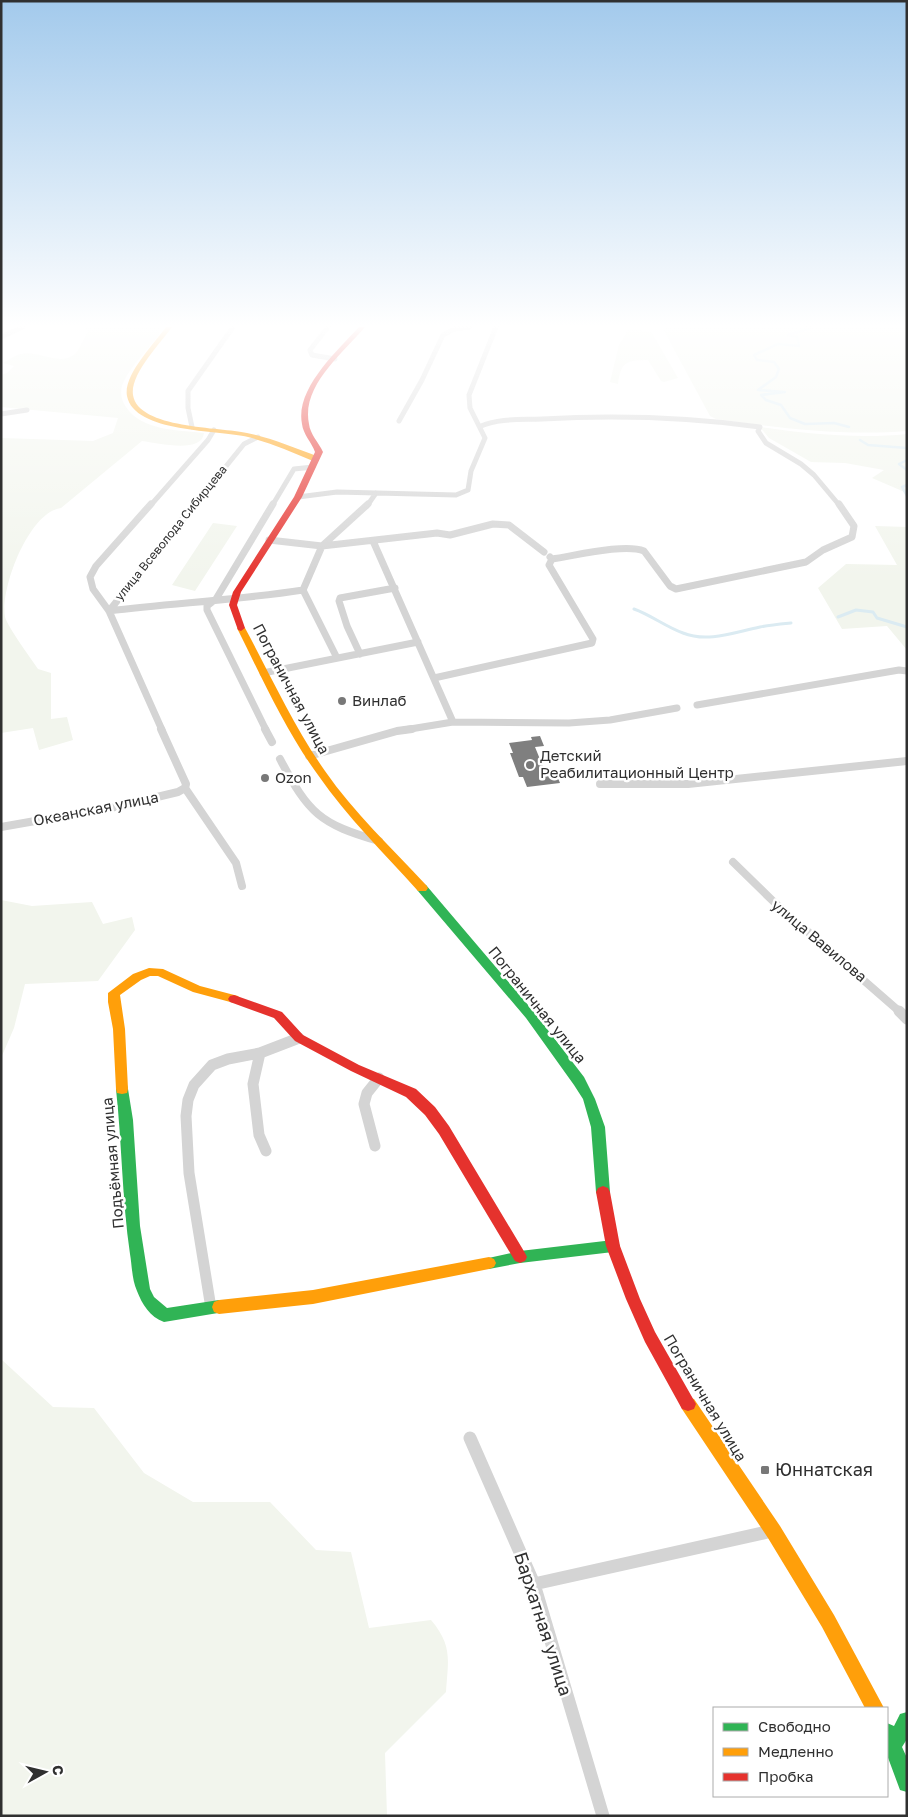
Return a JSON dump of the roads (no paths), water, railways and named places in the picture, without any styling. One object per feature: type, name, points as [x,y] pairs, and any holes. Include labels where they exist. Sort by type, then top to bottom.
[{"type":"main road","points":[[141,412],[161,422],[258,437],[315,463]]},
{"type":"main road","points":[[234,599],[269,540],[298,497],[315,463],[319,452],[305,424],[306,412]]},
{"type":"main road","name":"Пограничная улица","points":[[234,599],[234,611],[237,620],[263,673],[309,756],[334,791],[530,1016],[554,1046],[589,1098],[598,1127],[603,1192],[613,1246],[650,1337],[694,1415],[772,1531],[828,1621],[874,1707]]},
{"type":"main road","name":"Подъёмная улица","points":[[299,1038],[278,1016],[243,1001],[197,989],[170,975],[159,972],[149,972],[124,985],[114,993],[113,1000],[119,1028],[119,1068],[126,1120],[132,1226],[143,1289],[148,1302],[164,1315],[313,1297],[520,1257],[613,1246]]},
{"type":"main road","points":[[299,1038],[355,1068],[411,1093],[430,1111],[444,1130],[520,1257]]},
{"type":"main road","points":[[893,1744],[907,1721]]},
{"type":"main road","points":[[888,1734],[907,1783]]},
{"type":"street","points":[[1,414],[15,412]]},
{"type":"street","points":[[189,412],[192,427]]},
{"type":"street","points":[[399,421],[404,412]]},
{"type":"street","points":[[298,497],[328,492],[447,495],[463,493],[468,490],[471,471],[485,438],[481,426],[471,412]]},
{"type":"street","points":[[269,540],[322,546],[437,533],[450,535],[502,523],[515,528],[549,556],[639,549],[644,551],[670,586],[676,589],[806,562],[823,550],[852,536],[854,526],[844,510],[809,471],[772,448],[759,436],[758,431],[760,427],[706,420],[603,417],[518,420],[494,422],[481,426]]},
{"type":"street","name":"улица Всеволода Сибирцева","points":[[214,430],[208,440],[96,566],[90,577],[90,583],[108,611],[186,786],[236,863],[242,886]]},
{"type":"street","name":"улица Всеволода Сибирцева","points":[[108,611],[244,444],[258,437]]},
{"type":"street","points":[[272,742],[207,610],[207,606],[216,599],[294,469],[315,463]]},
{"type":"street","points":[[337,658],[303,590],[322,546],[371,502],[376,493]]},
{"type":"street","points":[[373,541],[453,722]]},
{"type":"street","points":[[434,678],[592,644],[594,639],[549,565],[549,556]]},
{"type":"street","points":[[360,654],[347,626],[339,601],[340,598],[395,588]]},
{"type":"street","points":[[108,611],[216,599],[234,599],[303,590]]},
{"type":"street","points":[[263,673],[418,642]]},
{"type":"street","points":[[697,705],[898,670],[907,671]]},
{"type":"street","points":[[309,756],[390,733],[453,722],[569,724],[610,720],[677,708]]},
{"type":"street","points":[[280,759],[304,802],[317,815],[338,828],[379,841]]},
{"type":"street","points":[[600,784],[688,784],[907,761]]},
{"type":"street","name":"Океанская улица","points":[[1,827],[115,807],[178,792],[186,786]]},
{"type":"street","name":"улица Вавилова","points":[[733,862],[768,899],[869,983],[907,1019]]},
{"type":"street","points":[[211,1308],[189,1173],[186,1116],[188,1100],[194,1085],[212,1065],[228,1059],[260,1053],[299,1038]]},
{"type":"street","points":[[260,1053],[253,1084],[259,1135],[266,1151]]},
{"type":"street","points":[[375,1146],[364,1104],[367,1093],[379,1078]]},
{"type":"street","name":"Бархатная улица","points":[[470,1438],[534,1584],[602,1816]]},
{"type":"street","points":[[534,1584],[772,1531]]},
{"type":"waterway","points":[[786,412],[790,418],[805,424],[834,423],[849,427]]},
{"type":"waterway","points":[[860,440],[868,445],[907,448],[907,458]]},
{"type":"waterway","points":[[907,460],[899,464],[907,470]]},
{"type":"waterway","points":[[907,485],[902,487],[907,496]]},
{"type":"waterway","points":[[634,609],[677,630],[692,636],[702,637],[722,636],[764,626],[791,623]]},
{"type":"waterway","points":[[838,617],[856,610],[873,612],[877,618],[907,627]]},
{"type":"place","name":"Винлаб","points":[[342,701]]},
{"type":"place","name":"Детский Реабилитационный Центр","points":[[530,765]]},
{"type":"place","name":"Ozon","points":[[265,778]]},
{"type":"place","name":"Юннатская","points":[[765,1470]]}]
